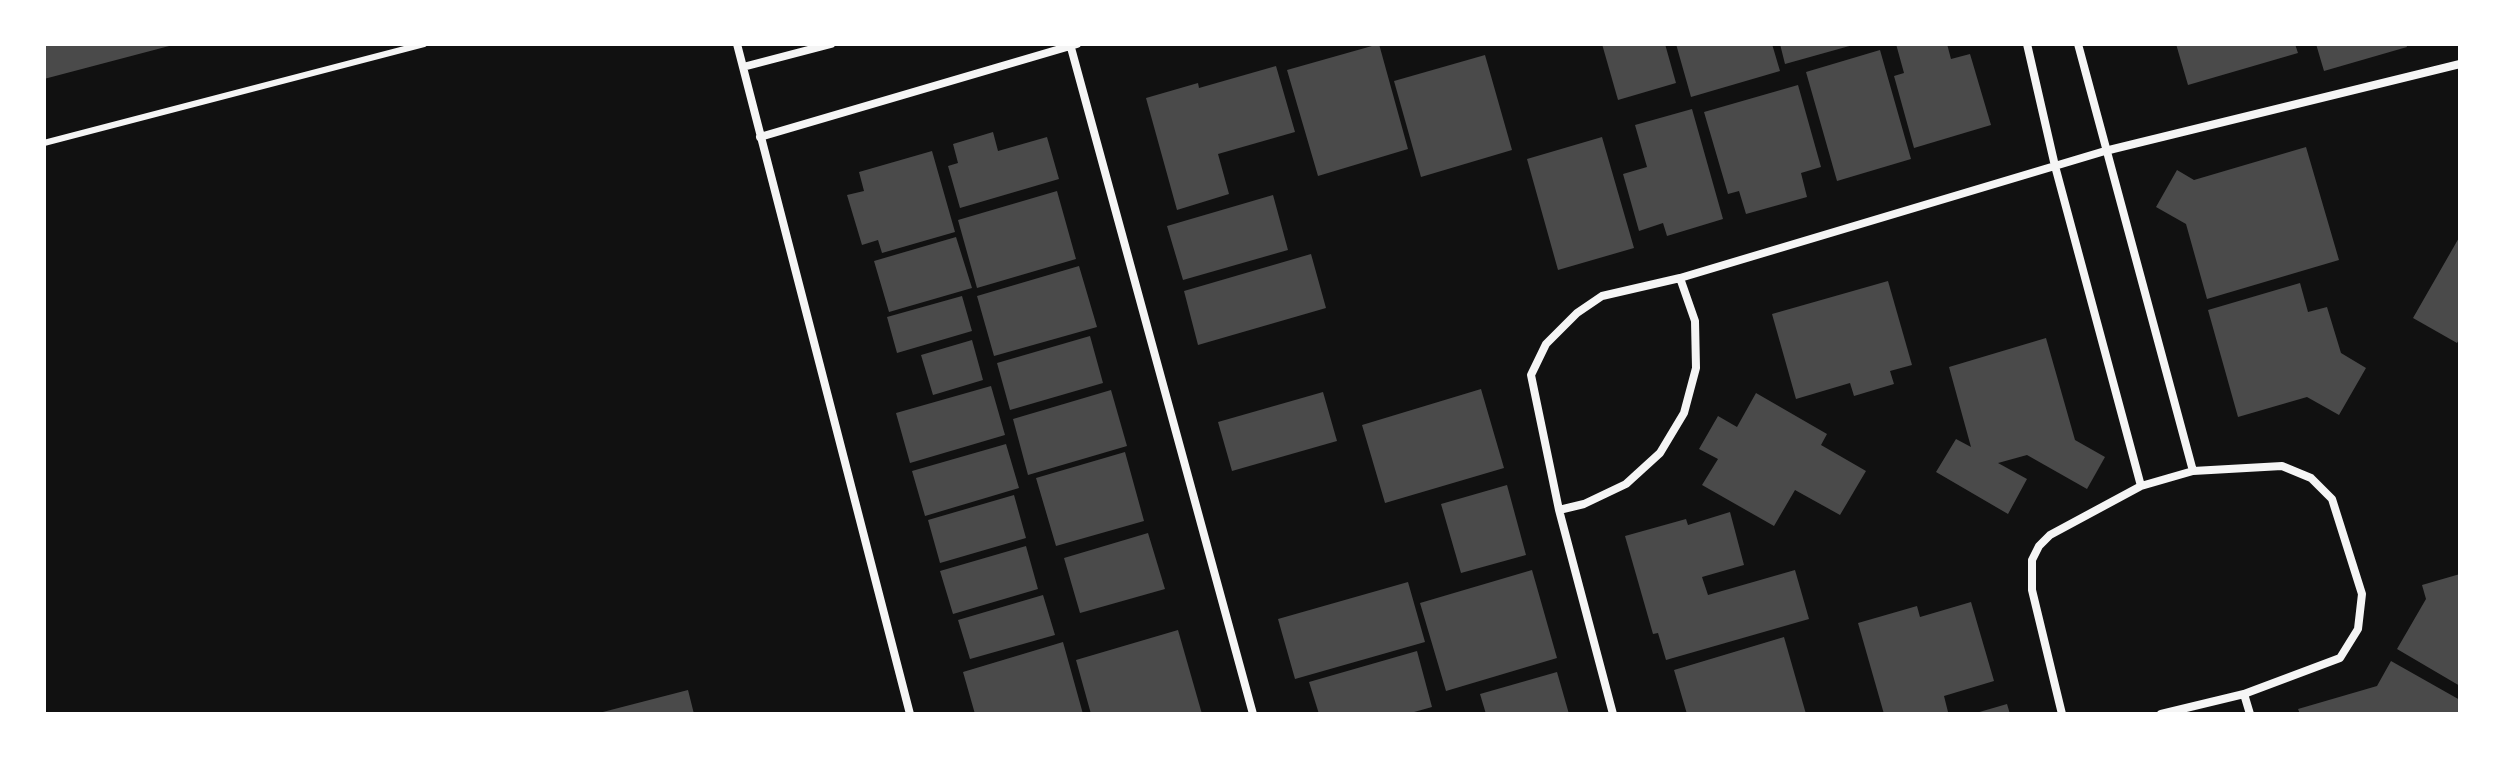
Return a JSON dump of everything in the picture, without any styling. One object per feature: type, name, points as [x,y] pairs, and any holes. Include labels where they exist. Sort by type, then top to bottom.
[{"type":"street","points":[[737,44],[910,714]]},
{"type":"street","points":[[743,67],[831,44]]},
{"type":"street","points":[[2027,44],[2055,166],[2141,486]]},
{"type":"street","points":[[2078,44],[2193,471]]},
{"type":"street","points":[[760,137],[1072,45],[1253,714]]},
{"type":"street","points":[[1613,714],[1559,510],[1531,375],[1546,344],[1577,313],[1602,296],[1680,278],[2105,151],[2460,64]]},
{"type":"street","points":[[1559,510],[1584,504],[1626,484],[1660,453],[1684,413],[1696,368],[1695,321],[1680,278]]},
{"type":"street","points":[[2062,714],[2032,590],[2032,560],[2039,546],[2050,535],[2141,486],[2193,471],[2282,466],[2311,478],[2332,499],[2362,594],[2358,629],[2340,658],[2244,694],[2161,714]]},
{"type":"street","points":[[2244,694],[2250,714]]},
{"type":"lane","points":[[44,143],[424,44]]},
{"type":"building","points":[[44,44],[173,44],[173,45],[44,79]]},
{"type":"building","points":[[1379,44],[1408,149],[1318,176],[1287,70]]},
{"type":"building","points":[[1602,44],[1665,44],[1676,83],[1618,100]]},
{"type":"building","points":[[1676,44],[1772,44],[1780,71],[1691,97]]},
{"type":"building","points":[[1780,44],[1853,44],[1853,45],[1785,64]]},
{"type":"building","points":[[1896,44],[1947,44],[1951,59],[1970,54],[1991,125],[1914,148],[1894,76],[1904,73]]},
{"type":"building","points":[[2176,44],[2295,44],[2298,53],[2188,85]]},
{"type":"building","points":[[2316,44],[2406,44],[2407,47],[2324,71]]},
{"type":"building","points":[[1880,50],[1911,159],[1837,181],[1806,72]]},
{"type":"building","points":[[1485,55],[1512,150],[1421,177],[1394,81]]},
{"type":"building","points":[[1276,66],[1295,132],[1218,154],[1229,194],[1177,210],[1146,98],[1198,83],[1199,88]]},
{"type":"building","points":[[1798,85],[1821,167],[1801,173],[1807,197],[1746,214],[1739,191],[1728,194],[1704,112]]},
{"type":"building","points":[[1692,109],[1723,219],[1667,236],[1663,223],[1639,231],[1623,174],[1647,167],[1635,125]]},
{"type":"building","points":[[993,132],[998,151],[1047,137],[1059,179],[960,208],[948,166],[958,163],[953,144]]},
{"type":"building","points":[[1602,137],[1634,248],[1558,270],[1527,159]]},
{"type":"building","points":[[2306,147],[2339,260],[2207,299],[2186,224],[2156,207],[2177,170],[2194,180]]},
{"type":"building","points":[[932,151],[955,232],[882,253],[878,240],[862,245],[847,195],[864,191],[859,172]]},
{"type":"building","points":[[1057,191],[1076,259],[977,288],[958,220]]},
{"type":"building","points":[[1273,195],[1288,250],[1183,280],[1167,226]]},
{"type":"building","points":[[2460,236],[2460,338],[2457,343],[2413,318]]},
{"type":"building","points":[[956,237],[972,288],[889,312],[874,261]]},
{"type":"building","points":[[1311,254],[1326,308],[1198,345],[1184,291]]},
{"type":"building","points":[[1079,266],[1097,327],[994,356],[977,296]]},
{"type":"building","points":[[1888,281],[1912,365],[1890,371],[1894,384],[1854,396],[1850,383],[1796,399],[1772,314]]},
{"type":"building","points":[[2300,283],[2308,312],[2327,307],[2341,353],[2366,368],[2339,415],[2307,397],[2238,417],[2208,310]]},
{"type":"building","points":[[962,296],[972,331],[897,353],[887,317]]},
{"type":"building","points":[[1090,336],[1103,383],[1010,410],[997,363]]},
{"type":"building","points":[[2046,338],[2075,440],[2105,457],[2087,489],[2027,455],[1998,463],[2027,479],[2008,514],[1936,472],[1956,439],[1971,447],[1949,367]]},
{"type":"building","points":[[972,340],[983,380],[933,395],[921,355]]},
{"type":"building","points":[[991,386],[1005,435],[910,463],[896,413]]},
{"type":"building","points":[[1481,389],[1504,468],[1385,503],[1362,425]]},
{"type":"building","points":[[1111,390],[1127,446],[1028,475],[1013,419]]},
{"type":"building","points":[[1323,392],[1337,441],[1232,471],[1218,422]]},
{"type":"building","points":[[1756,393],[1827,434],[1821,445],[1866,471],[1840,515],[1795,490],[1774,526],[1702,485],[1718,459],[1699,449],[1718,416],[1737,427]]},
{"type":"building","points":[[1006,444],[1019,488],[925,516],[912,471]]},
{"type":"building","points":[[1125,452],[1144,521],[1056,546],[1036,478]]},
{"type":"building","points":[[1507,485],[1526,555],[1461,573],[1441,504]]},
{"type":"building","points":[[1014,495],[1026,538],[940,563],[928,520]]},
{"type":"building","points":[[1730,512],[1744,565],[1702,577],[1708,595],[1795,570],[1809,619],[1666,660],[1658,633],[1653,634],[1625,536],[1686,519],[1688,525]]},
{"type":"building","points":[[1148,533],[1165,589],[1080,613],[1064,558]]},
{"type":"building","points":[[1026,546],[1038,589],[953,614],[940,571]]},
{"type":"building","points":[[1532,570],[1557,658],[1446,691],[1420,603]]},
{"type":"building","points":[[2460,574],[2460,686],[2397,649],[2426,599],[2422,585]]},
{"type":"building","points":[[1408,582],[1425,642],[1295,679],[1278,619]]},
{"type":"building","points":[[1043,595],[1055,635],[970,659],[958,620]]},
{"type":"building","points":[[1971,602],[1994,681],[1944,696],[1948,712],[1884,714],[1858,623],[1917,606],[1920,617]]},
{"type":"building","points":[[1178,630],[1202,714],[1091,714],[1076,660]]},
{"type":"building","points":[[1784,637],[1806,714],[1687,714],[1674,670]]},
{"type":"building","points":[[1063,642],[1083,714],[975,714],[963,672]]},
{"type":"building","points":[[1417,651],[1432,707],[1407,714],[1319,714],[1309,682]]},
{"type":"building","points":[[2391,661],[2460,700],[2460,714],[2300,714],[2298,709],[2377,686]]},
{"type":"building","points":[[1557,672],[1569,714],[1486,714],[1480,694]]},
{"type":"building","points":[[688,690],[694,714],[599,714],[599,713]]},
{"type":"building","points":[[2007,704],[2010,714],[1976,714],[1976,713]]}]
